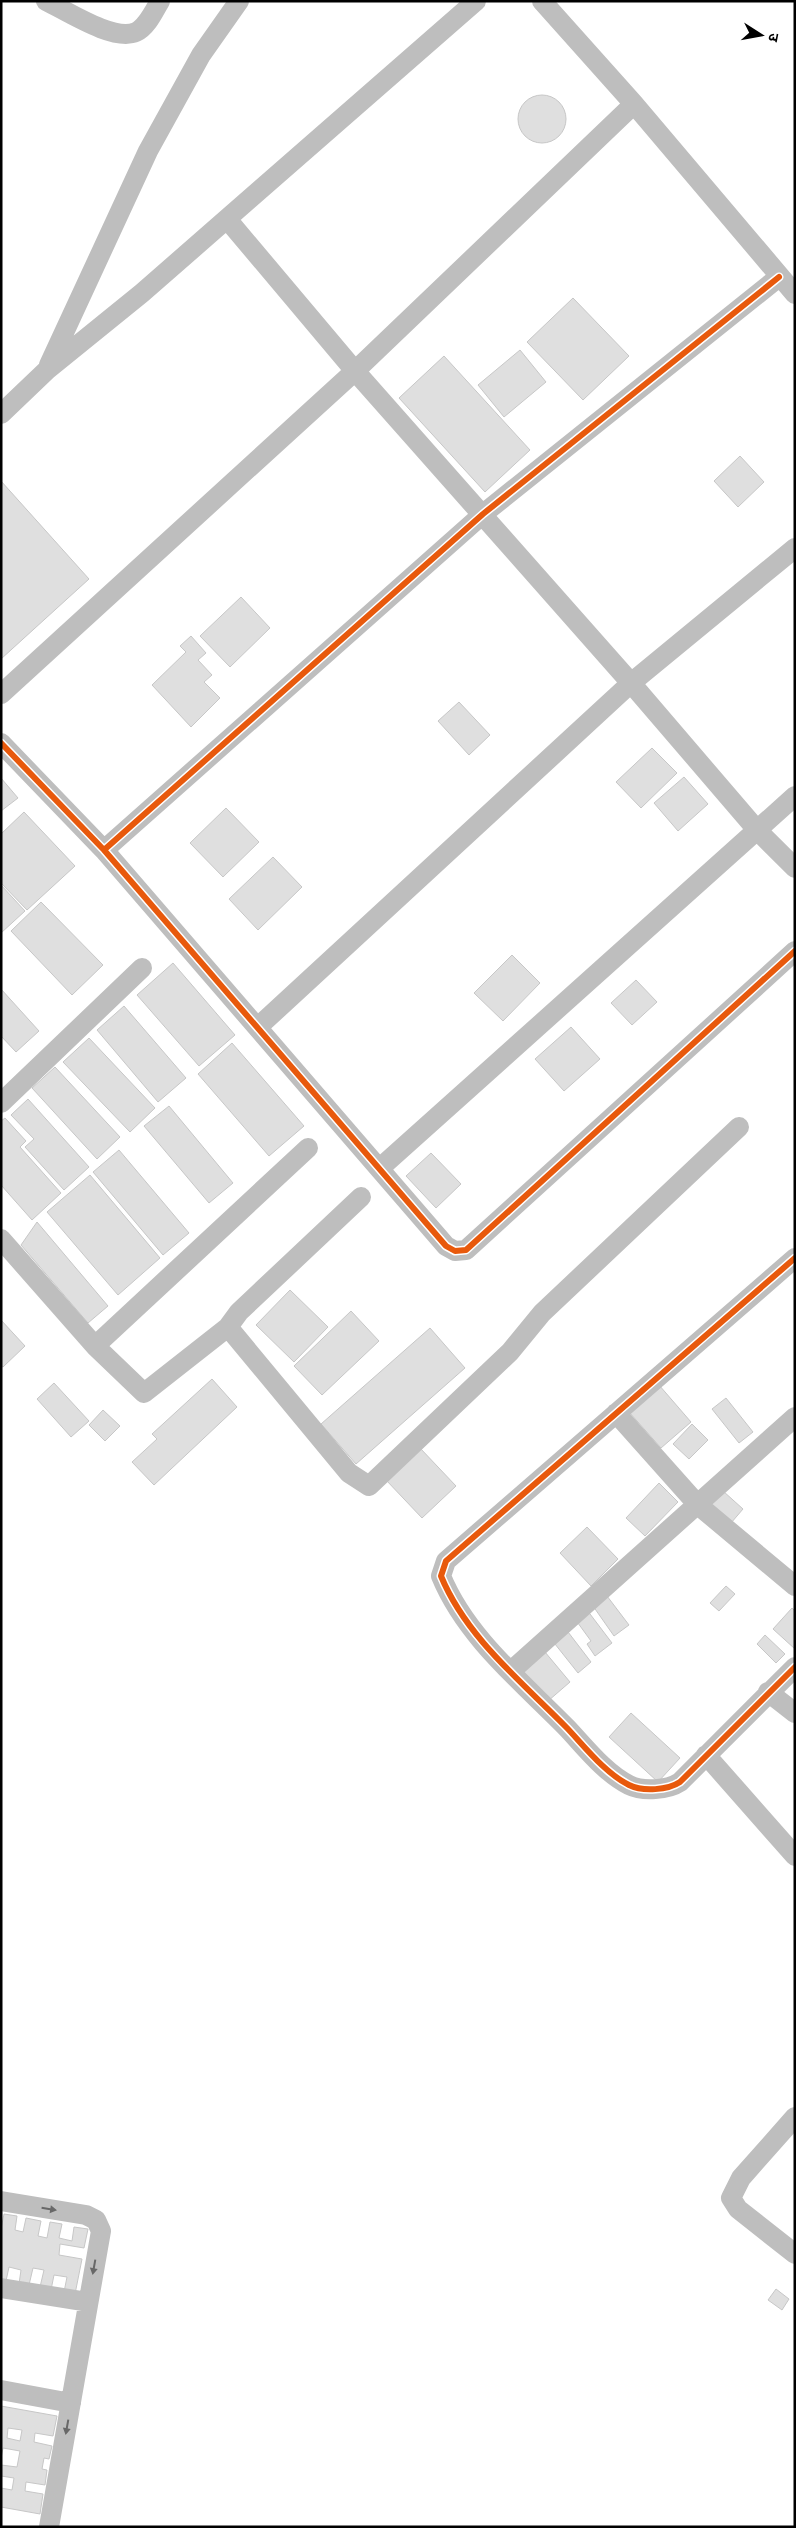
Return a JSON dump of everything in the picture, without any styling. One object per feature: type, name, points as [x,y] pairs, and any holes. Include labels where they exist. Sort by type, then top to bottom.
[{"type":"street","points":[[46,1],[120,35],[137,32],[144,26],[160,1]]},
{"type":"street","points":[[47,370],[148,151],[201,55],[238,1]]},
{"type":"street","points":[[1,414],[47,370],[227,219],[476,1]]},
{"type":"street","points":[[542,1],[634,104],[795,294]]},
{"type":"street","points":[[1,694],[355,371],[634,104]]},
{"type":"street","points":[[227,219],[355,371],[483,514],[757,830],[795,868]]},
{"type":"street","points":[[104,850],[483,514],[779,277]]},
{"type":"street","points":[[258,1027],[631,683],[795,548]]},
{"type":"street","points":[[1,743],[104,850],[446,1246],[454,1251],[466,1250],[795,951]]},
{"type":"street","points":[[380,1168],[795,796]]},
{"type":"street","points":[[1,1103],[142,968]]},
{"type":"street","points":[[228,1327],[349,1473],[369,1486],[510,1352],[542,1313],[739,1127]]},
{"type":"street","points":[[94,1346],[308,1148]]},
{"type":"street","points":[[1,1239],[94,1346],[144,1393],[228,1327],[239,1312],[361,1197]]},
{"type":"street","points":[[795,1258],[446,1561],[442,1568],[441,1576],[448,1594],[484,1644],[605,1767],[630,1785],[671,1788],[680,1782],[795,1667]]},
{"type":"street","points":[[616,1413],[698,1505],[795,1586]]},
{"type":"street","points":[[511,1671],[795,1417]]},
{"type":"street","points":[[768,1692],[795,1713]]},
{"type":"street","points":[[706,1756],[795,1856]]},
{"type":"street","points":[[795,2117],[741,2178],[731,2198],[738,2209],[795,2254]]},
{"type":"street","points":[[1,2202],[86,2216],[96,2220],[101,2231],[49,2527]]},
{"type":"street","points":[[1,2288],[88,2302]]},
{"type":"street","points":[[1,2390],[71,2403]]},
{"type":"building","points":[[542,95],[551,97],[559,102],[564,110],[566,119],[564,128],[559,136],[551,141],[542,143],[533,141],[525,136],[520,128],[518,119],[520,110],[525,102],[533,97]]},
{"type":"building","points":[[573,298],[629,356],[583,400],[527,342]]},
{"type":"building","points":[[520,350],[546,382],[504,417],[478,385]]},
{"type":"building","points":[[444,356],[530,450],[485,492],[399,398]]},
{"type":"building","points":[[740,456],[764,482],[738,507],[714,481]]},
{"type":"building","points":[[1,481],[89,579],[1,659]]},
{"type":"building","points":[[241,597],[270,628],[230,667],[200,636]]},
{"type":"building","points":[[191,636],[206,653],[198,660],[212,675],[204,682],[220,698],[191,727],[152,685],[186,652],[180,646]]},
{"type":"building","points":[[459,702],[490,735],[469,755],[438,721]]},
{"type":"building","points":[[652,748],[677,773],[641,808],[616,782]]},
{"type":"building","points":[[684,777],[708,804],[678,831],[654,803]]},
{"type":"building","points":[[1,778],[18,798],[1,811]]},
{"type":"building","points":[[226,808],[259,842],[223,877],[190,843]]},
{"type":"building","points":[[24,812],[75,866],[27,910],[1,883],[1,834]]},
{"type":"building","points":[[273,857],[302,887],[258,930],[229,899]]},
{"type":"building","points":[[1,885],[25,911],[1,933]]},
{"type":"building","points":[[41,902],[103,965],[72,995],[11,931]]},
{"type":"building","points":[[512,955],[540,983],[503,1021],[474,993]]},
{"type":"building","points":[[173,963],[235,1035],[199,1066],[137,995]]},
{"type":"building","points":[[636,980],[657,1002],[632,1025],[611,1003]]},
{"type":"building","points":[[1,989],[39,1031],[16,1052],[1,1036]]},
{"type":"building","points":[[124,1006],[186,1078],[158,1102],[97,1030]]},
{"type":"building","points":[[571,1027],[600,1059],[564,1091],[535,1059]]},
{"type":"building","points":[[89,1038],[155,1108],[130,1132],[63,1062]]},
{"type":"building","points":[[232,1043],[304,1126],[269,1156],[198,1074]]},
{"type":"building","points":[[55,1067],[120,1137],[97,1159],[32,1088]]},
{"type":"building","points":[[28,1099],[89,1167],[64,1190],[25,1147],[34,1139],[11,1115]]},
{"type":"building","points":[[169,1106],[233,1183],[209,1203],[144,1126]]},
{"type":"building","points":[[5,1118],[26,1141],[20,1147],[61,1193],[32,1220],[1,1185],[1,1121]]},
{"type":"building","points":[[119,1150],[189,1233],[163,1255],[93,1172]]},
{"type":"building","points":[[431,1153],[461,1184],[436,1208],[406,1176]]},
{"type":"building","points":[[90,1175],[160,1258],[118,1295],[47,1212]]},
{"type":"building","points":[[37,1222],[108,1306],[88,1323],[21,1245]]},
{"type":"building","points":[[290,1290],[328,1327],[294,1362],[256,1325]]},
{"type":"building","points":[[351,1311],[379,1341],[322,1395],[294,1366]]},
{"type":"building","points":[[1,1320],[25,1346],[3,1367],[1,1366]]},
{"type":"building","points":[[430,1328],[465,1368],[356,1464],[321,1424]]},
{"type":"building","points":[[212,1379],[237,1407],[154,1485],[132,1462],[157,1439],[152,1434]]},
{"type":"building","points":[[54,1383],[89,1421],[71,1437],[37,1399]]},
{"type":"building","points":[[659,1385],[691,1422],[661,1448],[629,1412]]},
{"type":"building","points":[[726,1398],[753,1432],[739,1443],[712,1409]]},
{"type":"building","points":[[103,1410],[120,1426],[105,1441],[89,1425]]},
{"type":"building","points":[[692,1424],[708,1440],[689,1459],[673,1444]]},
{"type":"building","points":[[420,1448],[456,1486],[422,1518],[386,1480]]},
{"type":"building","points":[[659,1483],[678,1502],[645,1536],[626,1518]]},
{"type":"building","points":[[723,1491],[743,1509],[731,1523],[710,1505]]},
{"type":"building","points":[[587,1527],[618,1559],[591,1586],[560,1553]]},
{"type":"building","points":[[726,1586],[735,1594],[719,1611],[710,1603]]},
{"type":"building","points":[[607,1596],[629,1625],[614,1636],[593,1606]]},
{"type":"building","points":[[792,1608],[795,1611],[795,1649],[773,1629]]},
{"type":"building","points":[[587,1610],[612,1643],[595,1656],[587,1644],[591,1641],[575,1619]]},
{"type":"building","points":[[565,1628],[591,1662],[578,1673],[551,1639]]},
{"type":"building","points":[[765,1635],[785,1654],[776,1663],[757,1644]]},
{"type":"building","points":[[545,1652],[570,1682],[548,1701],[523,1671]]},
{"type":"building","points":[[631,1713],[680,1758],[658,1782],[609,1737]]},
{"type":"building","points":[[4,2214],[17,2216],[15,2230],[23,2232],[26,2218],[41,2221],[38,2236],[47,2238],[50,2222],[62,2224],[59,2238],[72,2241],[74,2227],[88,2229],[84,2248],[60,2244],[59,2255],[82,2259],[75,2294],[64,2292],[67,2277],[54,2275],[51,2290],[40,2287],[44,2270],[33,2268],[29,2285],[19,2284],[21,2270],[9,2267],[6,2281],[1,2280],[1,2229]]},
{"type":"building","points":[[776,2289],[789,2299],[782,2310],[768,2300]]},
{"type":"building","points":[[1,2406],[57,2416],[53,2436],[35,2433],[34,2442],[52,2446],[49,2459],[44,2458],[42,2469],[47,2470],[45,2485],[26,2482],[25,2491],[43,2494],[40,2514],[1,2507],[1,2488],[12,2490],[14,2478],[1,2476],[1,2465],[17,2467],[20,2451],[3,2448],[1,2458]],"holes":[[[8,2428],[22,2430],[20,2441],[7,2438]]]},
{"type":"cycle path","points":[[104,850],[483,514],[779,277]]},
{"type":"cycle path","points":[[1,743],[104,850],[446,1246],[455,1251],[466,1250],[795,951]]},
{"type":"cycle path","points":[[795,1258],[446,1561],[441,1576],[465,1619],[496,1658],[604,1767],[620,1780],[641,1789],[669,1787],[680,1782],[795,1667]]}]
